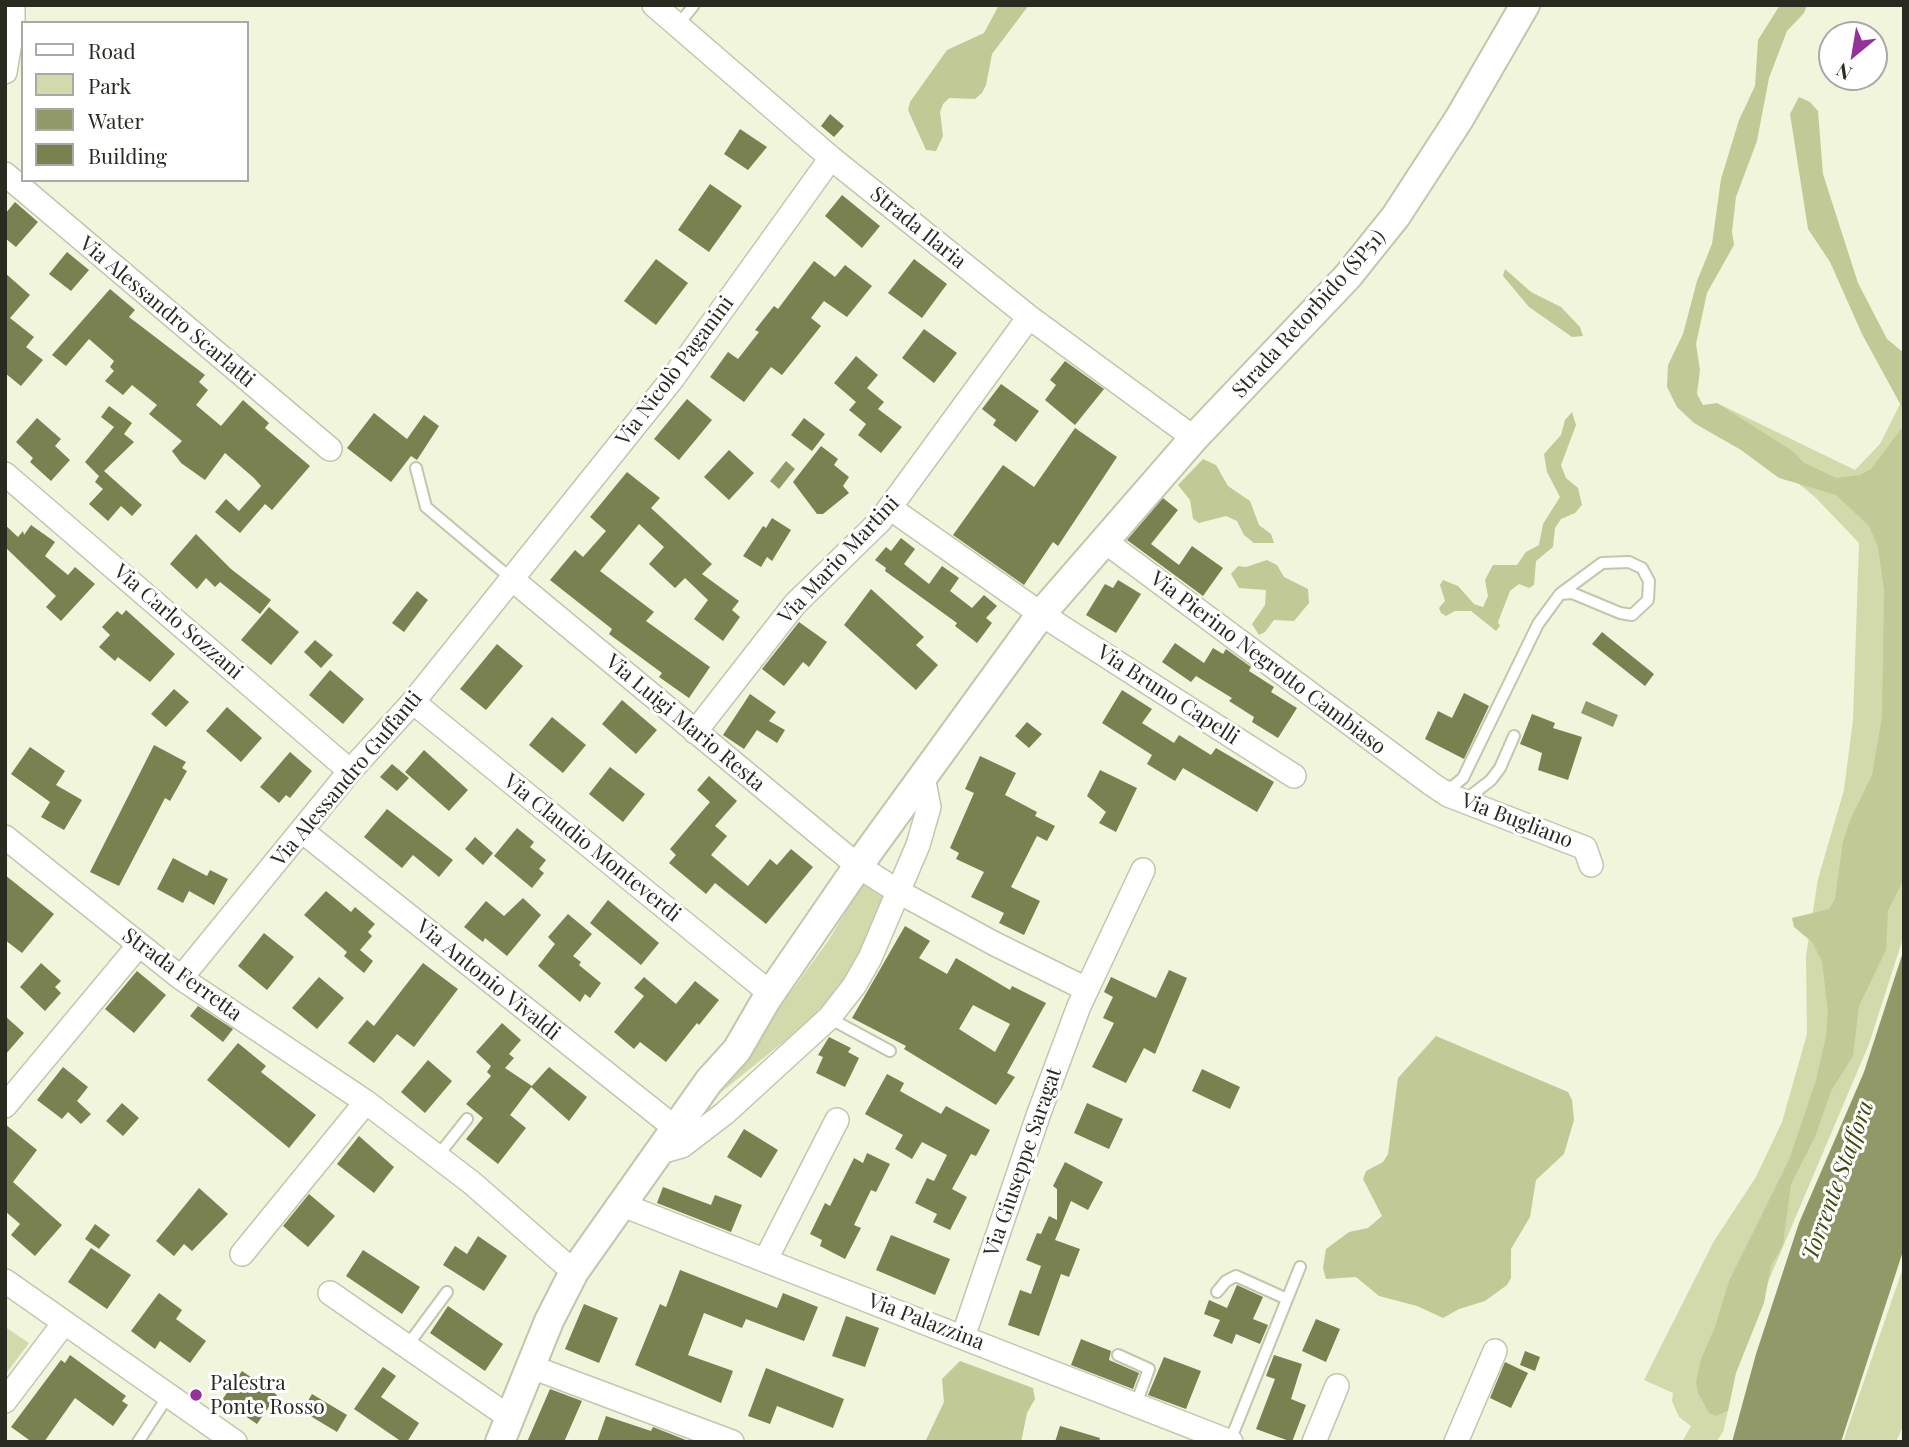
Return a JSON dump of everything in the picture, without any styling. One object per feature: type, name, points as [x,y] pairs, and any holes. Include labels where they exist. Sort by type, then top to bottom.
[{"type":"street","points":[[5,72],[13,5]]},
{"type":"street","name":"Strada Ilaria","points":[[653,5],[831,158],[1029,317],[1194,438]]},
{"type":"street","name":"Strada Retorbido (SP51)","points":[[1194,438],[1348,276],[1396,216],[1460,118],[1525,5]]},
{"type":"street","name":"Via Nicolò Paganini","points":[[513,580],[673,378],[831,158]]},
{"type":"street","name":"Via Alessandro Scarlatti","points":[[5,174],[330,449]]},
{"type":"street","name":"Via Mario Martini","points":[[695,732],[795,604],[890,508],[1029,317]]},
{"type":"street","points":[[330,1293],[407,1346],[505,1429],[529,1366],[574,1272],[620,1204],[709,1081],[737,1050],[768,996],[1041,614],[1194,438]]},
{"type":"street","name":"Via Carlo Sozzani","points":[[5,474],[350,771]]},
{"type":"street","name":"Via Bruno Capelli","points":[[890,508],[1041,614],[1294,776]]},
{"type":"street","name":"Via Pierino Negrotto Cambiaso","points":[[1103,540],[1433,785]]},
{"type":"street","name":"Via Alessandro Guffanti","points":[[181,978],[350,771],[413,702],[513,580]]},
{"type":"street","name":"Via Luigi Mario Resta","points":[[513,580],[859,866]]},
{"type":"street","name":"Via Claudio Monteverdi","points":[[413,702],[768,996]]},
{"type":"street","points":[[657,1153],[682,1146],[724,1113],[829,1018],[854,985],[870,958],[899,892],[929,807],[923,777]]},
{"type":"street","name":"Via Bugliano","points":[[1433,785],[1464,801],[1585,848],[1591,865]]},
{"type":"street","name":"Via Antonio Vivaldi","points":[[302,831],[675,1128]]},
{"type":"street","name":"Strada Ferretta","points":[[5,837],[181,978],[366,1102],[437,1157],[574,1272]]},
{"type":"street","points":[[859,866],[899,892],[1086,989]]},
{"type":"street","name":"Via Giuseppe Saragat","points":[[964,1337],[1039,1113],[1086,989],[1143,870]]},
{"type":"street","points":[[5,1106],[139,945]]},
{"type":"street","points":[[242,1254],[366,1102]]},
{"type":"street","points":[[765,1259],[837,1120]]},
{"type":"street","name":"Via Palazzina","points":[[620,1204],[1231,1442]]},
{"type":"street","points":[[5,1281],[235,1442]]},
{"type":"street","points":[[5,1401],[64,1323]]},
{"type":"street","points":[[1456,1442],[1495,1351]]},
{"type":"street","points":[[529,1366],[733,1442]]},
{"type":"street","points":[[1314,1442],[1337,1386]]},
{"type":"lane","points":[[678,25],[694,5]]},
{"type":"lane","points":[[416,468],[426,507],[513,580]]},
{"type":"lane","points":[[1433,785],[1452,786],[1463,778],[1538,624],[1560,594],[1602,563],[1629,562],[1642,568],[1649,581],[1648,600],[1632,615],[1620,614],[1572,593],[1560,594]]},
{"type":"lane","points":[[1464,801],[1491,780],[1500,768],[1514,736]]},
{"type":"lane","points":[[829,1018],[890,1051]]},
{"type":"lane","points":[[437,1157],[467,1119]]},
{"type":"lane","points":[[1231,1442],[1300,1267]]},
{"type":"lane","points":[[1217,1292],[1226,1281],[1236,1276],[1287,1299]]},
{"type":"lane","points":[[407,1346],[447,1292]]},
{"type":"lane","points":[[1118,1355],[1149,1369],[1136,1404]]},
{"type":"lane","points":[[138,1442],[168,1396]]},
{"type":"green space","points":[[1904,396],[1904,935],[1869,1044],[1727,1379],[1717,1416],[1728,1411],[1723,1432],[1716,1442],[1682,1442],[1691,1426],[1679,1417],[1672,1401],[1673,1393],[1644,1380],[1714,1241],[1756,1177],[1782,1122],[1807,1034],[1806,956],[1818,879],[1844,790],[1853,720],[1859,543],[1815,497],[1736,433],[1717,403],[1855,470],[1880,444]]},
{"type":"green space","points":[[864,882],[884,891],[884,900],[849,976],[807,1023],[715,1097],[828,941]]},
{"type":"green space","points":[[1904,1265],[1904,1424],[1896,1442],[1843,1442]]},
{"type":"green space","points":[[5,1327],[29,1343],[5,1375]]},
{"type":"shaded area","points":[[999,5],[1029,5],[992,54],[982,93],[975,99],[949,98],[943,104],[940,112],[943,136],[936,151],[926,150],[908,110],[910,102],[947,50],[984,33]]},
{"type":"shaded area","points":[[1780,5],[1807,5],[1804,13],[1787,31],[1769,78],[1757,141],[1736,197],[1732,232],[1734,245],[1707,293],[1696,344],[1700,370],[1697,394],[1703,405],[1717,403],[1794,452],[1803,462],[1836,478],[1860,475],[1871,469],[1904,425],[1904,879],[1888,911],[1886,950],[1859,1006],[1853,1056],[1831,1091],[1815,1137],[1791,1184],[1783,1245],[1771,1266],[1764,1303],[1736,1373],[1728,1411],[1717,1416],[1709,1413],[1698,1393],[1696,1382],[1701,1359],[1715,1327],[1729,1281],[1789,1160],[1816,1080],[1826,1036],[1828,1013],[1822,961],[1812,942],[1794,927],[1792,918],[1829,909],[1835,899],[1843,841],[1872,775],[1882,717],[1884,590],[1878,547],[1869,526],[1836,495],[1779,478],[1741,450],[1694,423],[1677,407],[1667,387],[1668,365],[1683,334],[1697,281],[1712,244],[1721,179],[1739,120],[1755,86],[1758,40]]},
{"type":"shaded area","points":[[1799,97],[1810,102],[1818,111],[1823,174],[1858,283],[1887,339],[1904,353],[1904,411],[1862,334],[1830,262],[1808,229],[1790,114]]},
{"type":"shaded area","points":[[1505,269],[1531,292],[1561,307],[1580,327],[1583,336],[1572,337],[1529,307],[1503,276]]},
{"type":"shaded area","points":[[1572,412],[1576,425],[1561,465],[1566,478],[1578,488],[1582,505],[1575,513],[1561,519],[1555,528],[1553,547],[1536,561],[1534,585],[1529,588],[1519,584],[1510,591],[1498,622],[1500,626],[1496,631],[1471,611],[1455,611],[1446,616],[1441,613],[1439,608],[1445,601],[1440,585],[1443,580],[1458,586],[1474,604],[1483,607],[1488,596],[1485,580],[1493,565],[1517,565],[1526,552],[1539,545],[1543,524],[1560,497],[1547,472],[1544,454],[1561,435],[1565,420]]},
{"type":"shaded area","points":[[1203,459],[1216,465],[1228,486],[1250,501],[1259,525],[1271,534],[1274,543],[1254,543],[1244,535],[1237,521],[1226,516],[1199,523],[1193,519],[1190,500],[1178,485]]},
{"type":"shaded area","points":[[1267,560],[1277,565],[1284,577],[1308,589],[1309,603],[1294,621],[1274,620],[1265,632],[1259,635],[1252,624],[1265,605],[1266,590],[1239,588],[1231,574],[1238,566],[1246,567]]},
{"type":"shaded area","points":[[1436,1036],[1568,1092],[1572,1100],[1574,1120],[1564,1154],[1536,1180],[1530,1217],[1511,1249],[1511,1278],[1507,1285],[1485,1301],[1459,1309],[1443,1318],[1417,1306],[1379,1296],[1356,1277],[1326,1279],[1323,1268],[1326,1249],[1349,1232],[1368,1228],[1382,1216],[1363,1179],[1366,1171],[1383,1162],[1388,1154],[1398,1078]]},
{"type":"shaded area","points":[[960,1361],[1033,1388],[1035,1399],[1027,1413],[1021,1442],[925,1442],[944,1402],[942,1379]]},
{"type":"water","points":[[786,461],[795,469],[779,489],[770,481]]},
{"type":"water","points":[[1586,701],[1618,715],[1613,727],[1581,713]]},
{"type":"water","name":"Torrente Staffora","points":[[1904,949],[1904,1248],[1841,1442],[1732,1442],[1756,1354],[1799,1223],[1864,1072]]},
{"type":"building","points":[[830,114],[844,126],[834,137],[821,126]]},
{"type":"building","points":[[740,129],[767,147],[748,170],[724,154]]},
{"type":"building","points":[[710,184],[742,206],[709,252],[678,230]]},
{"type":"building","points":[[842,195],[880,226],[862,248],[825,216]]},
{"type":"building","points":[[15,202],[38,222],[16,247],[5,238],[5,214]]},
{"type":"building","points":[[67,252],[89,270],[71,291],[49,274]]},
{"type":"building","points":[[656,259],[688,283],[656,325],[624,301]]},
{"type":"building","points":[[914,259],[947,284],[922,318],[888,293]]},
{"type":"building","points":[[814,261],[835,277],[845,265],[872,286],[847,317],[824,301],[811,318],[821,326],[782,375],[771,367],[744,402],[710,377],[728,352],[738,359],[759,332],[755,330],[774,306],[778,309]]},
{"type":"building","points":[[5,273],[30,295],[10,318],[34,337],[26,347],[43,360],[21,386],[5,373]]},
{"type":"building","points":[[110,289],[135,310],[129,317],[205,375],[199,382],[208,390],[196,405],[221,426],[243,400],[269,423],[265,428],[310,466],[272,510],[265,504],[240,533],[215,512],[226,499],[239,511],[261,486],[254,478],[225,453],[205,480],[181,463],[172,451],[182,441],[149,414],[157,405],[132,385],[123,395],[105,381],[114,371],[110,367],[114,361],[89,339],[66,366],[52,355]]},
{"type":"building","points":[[924,329],[957,353],[934,383],[902,358]]},
{"type":"building","points":[[856,356],[878,375],[867,388],[884,402],[878,409],[902,427],[881,453],[858,435],[866,424],[849,410],[856,402],[834,383]]},
{"type":"building","points":[[1065,361],[1104,389],[1075,425],[1045,400],[1056,385],[1050,380]]},
{"type":"building","points":[[1001,384],[1039,411],[1016,442],[993,425],[996,420],[982,409]]},
{"type":"building","points":[[687,399],[712,420],[679,460],[654,439]]},
{"type":"building","points":[[109,406],[132,423],[124,434],[134,442],[104,471],[142,505],[132,516],[121,506],[108,521],[89,504],[103,489],[95,482],[99,476],[85,462],[114,427],[101,417]]},
{"type":"building","points":[[374,413],[407,439],[424,415],[439,426],[417,460],[411,456],[391,482],[347,448]]},
{"type":"building","points":[[37,418],[61,439],[55,446],[70,460],[51,481],[30,462],[33,458],[16,442]]},
{"type":"building","points":[[804,418],[825,434],[812,451],[791,435]]},
{"type":"building","points":[[1075,428],[1117,457],[1058,546],[1053,542],[1024,585],[953,535],[1003,465],[1034,487]]},
{"type":"building","points":[[821,446],[838,459],[834,465],[849,477],[843,486],[849,493],[823,514],[817,514],[793,482]]},
{"type":"building","points":[[729,450],[754,473],[729,500],[704,477]]},
{"type":"building","points":[[627,472],[660,498],[651,508],[712,564],[702,574],[739,601],[732,610],[740,617],[723,641],[694,619],[708,600],[685,578],[675,588],[649,564],[664,547],[639,524],[600,571],[654,612],[646,621],[710,667],[689,698],[659,677],[662,673],[609,634],[612,629],[550,580],[575,550],[583,557],[606,531],[590,517]]},
{"type":"building","points":[[1163,498],[1178,510],[1151,544],[1179,565],[1192,546],[1223,568],[1203,596],[1127,540]]},
{"type":"building","points":[[772,518],[791,530],[772,561],[767,557],[761,567],[743,556],[763,526],[766,528]]},
{"type":"building","points":[[5,525],[18,537],[23,531],[24,535],[31,525],[55,542],[45,556],[68,575],[75,567],[95,584],[61,621],[46,607],[56,596],[5,547]]},
{"type":"building","points":[[196,534],[231,569],[271,600],[260,614],[220,582],[215,587],[206,578],[197,589],[170,564]]},
{"type":"building","points":[[901,538],[915,549],[904,564],[929,584],[942,566],[959,578],[950,591],[972,608],[984,595],[997,606],[986,618],[992,623],[977,643],[955,626],[957,623],[885,571],[886,568],[875,560],[886,547],[891,551]]},
{"type":"building","points":[[1118,580],[1141,594],[1116,633],[1086,615],[1105,584],[1113,588]]},
{"type":"building","points":[[871,589],[924,637],[916,645],[938,665],[916,690],[844,625]]},
{"type":"building","points":[[417,591],[428,600],[404,632],[392,623]]},
{"type":"building","points":[[269,607],[299,632],[271,665],[241,640]]},
{"type":"building","points":[[126,610],[175,654],[150,682],[118,657],[115,661],[99,647],[110,635],[102,627],[117,611],[122,615]]},
{"type":"building","points":[[799,622],[827,642],[809,667],[803,662],[784,686],[762,669]]},
{"type":"building","points":[[1602,632],[1654,674],[1645,686],[1592,644]]},
{"type":"building","points":[[315,640],[333,655],[321,668],[304,652]]},
{"type":"building","points":[[1175,643],[1204,663],[1213,648],[1223,654],[1226,649],[1251,667],[1249,671],[1274,687],[1271,692],[1297,708],[1278,738],[1252,722],[1254,717],[1229,701],[1232,698],[1196,676],[1191,682],[1162,662]]},
{"type":"building","points":[[497,644],[523,666],[486,710],[460,689]]},
{"type":"building","points":[[330,670],[364,699],[343,724],[309,695]]},
{"type":"building","points":[[174,689],[189,702],[166,727],[151,714]]},
{"type":"building","points":[[1122,690],[1152,709],[1142,723],[1174,743],[1179,735],[1211,755],[1216,748],[1274,782],[1257,812],[1183,768],[1175,781],[1147,764],[1152,755],[1102,723]]},
{"type":"building","points":[[1464,693],[1489,706],[1464,759],[1425,739],[1438,711],[1452,718]]},
{"type":"building","points":[[750,694],[776,712],[769,721],[785,730],[777,743],[757,730],[744,749],[723,735]]},
{"type":"building","points":[[622,700],[657,730],[636,754],[602,724]]},
{"type":"building","points":[[227,707],[262,738],[241,762],[206,731]]},
{"type":"building","points":[[1532,714],[1555,723],[1553,728],[1582,737],[1568,780],[1538,770],[1542,753],[1520,744]]},
{"type":"building","points":[[552,717],[586,745],[563,773],[529,745]]},
{"type":"building","points":[[1027,722],[1042,734],[1029,748],[1015,736]]},
{"type":"building","points":[[154,745],[186,762],[182,768],[187,771],[170,801],[165,798],[119,886],[90,872]]},
{"type":"building","points":[[30,747],[65,771],[56,785],[82,800],[64,830],[41,817],[50,802],[11,774]]},
{"type":"building","points":[[424,750],[468,790],[449,811],[405,772]]},
{"type":"building","points":[[290,752],[312,771],[290,798],[286,795],[279,803],[260,787]]},
{"type":"building","points":[[980,756],[1016,773],[1005,795],[1037,812],[1035,816],[1055,826],[1047,841],[1037,836],[1011,887],[1040,901],[1024,935],[999,923],[1004,913],[971,897],[984,872],[956,859],[959,853],[950,848],[974,793],[965,789]]},
{"type":"building","points":[[392,764],[409,778],[397,791],[380,777]]},
{"type":"building","points":[[610,767],[645,794],[623,822],[589,794]]},
{"type":"building","points":[[1100,770],[1137,788],[1116,832],[1099,823],[1106,812],[1087,796]]},
{"type":"building","points":[[709,776],[737,801],[715,826],[727,836],[711,855],[748,886],[770,859],[777,865],[791,849],[813,867],[766,924],[715,883],[706,894],[669,863],[676,855],[670,849],[710,802],[697,790]]},
{"type":"building","points":[[387,809],[453,860],[439,877],[413,855],[402,868],[364,837]]},
{"type":"building","points":[[517,828],[534,842],[530,847],[546,860],[539,869],[544,873],[532,888],[494,856]]},
{"type":"building","points":[[475,837],[493,853],[483,865],[465,849]]},
{"type":"building","points":[[173,858],[207,876],[210,870],[228,879],[214,905],[189,891],[183,903],[157,889]]},
{"type":"building","points":[[5,875],[54,914],[22,953],[5,940]]},
{"type":"building","points":[[326,891],[351,912],[355,907],[375,924],[368,932],[372,936],[360,950],[373,961],[364,973],[344,956],[347,952],[304,915]]},
{"type":"building","points":[[523,898],[541,915],[507,956],[485,938],[483,942],[464,927],[486,901],[504,916]]},
{"type":"building","points":[[608,900],[659,943],[641,965],[590,923]]},
{"type":"building","points":[[568,914],[592,934],[573,956],[581,962],[579,965],[601,983],[590,998],[585,994],[580,1002],[538,966],[555,944],[548,937]]},
{"type":"building","points":[[905,926],[930,941],[919,958],[947,974],[956,958],[1010,990],[1012,986],[1046,1003],[1007,1073],[1015,1077],[996,1105],[904,1049],[906,1046],[852,1018]],"holes":[[[973,1005],[1010,1024],[995,1052],[959,1029]]]},
{"type":"building","points":[[264,933],[294,957],[267,990],[238,966]]},
{"type":"building","points":[[41,963],[61,981],[55,987],[61,993],[45,1011],[20,987]]},
{"type":"building","points":[[423,963],[458,989],[414,1047],[397,1034],[374,1063],[348,1043],[367,1020],[374,1026]]},
{"type":"building","points":[[1169,970],[1187,978],[1155,1054],[1144,1048],[1126,1083],[1092,1067],[1114,1023],[1103,1018],[1113,997],[1104,992],[1111,977],[1156,998]]},
{"type":"building","points":[[137,971],[166,995],[134,1033],[105,1009]]},
{"type":"building","points":[[319,977],[344,998],[317,1029],[292,1008]]},
{"type":"building","points":[[644,977],[676,1004],[695,981],[719,1000],[666,1062],[640,1042],[634,1049],[614,1032],[644,996],[634,988]]},
{"type":"building","points":[[198,1006],[233,1029],[223,1042],[190,1016]]},
{"type":"building","points":[[5,1016],[24,1033],[5,1055]]},
{"type":"building","points":[[502,1023],[521,1040],[509,1054],[514,1058],[505,1068],[532,1086],[510,1115],[526,1128],[498,1164],[466,1139],[483,1118],[466,1104],[491,1076],[487,1072],[491,1066],[476,1052]]},
{"type":"building","points":[[829,1037],[851,1048],[848,1052],[859,1058],[845,1087],[816,1073],[823,1057],[818,1055]]},
{"type":"building","points":[[238,1043],[266,1066],[261,1072],[316,1115],[289,1148],[207,1080]]},
{"type":"building","points":[[428,1060],[452,1081],[425,1113],[401,1092]]},
{"type":"building","points":[[63,1067],[88,1087],[77,1101],[91,1114],[81,1124],[68,1112],[62,1119],[37,1100]]},
{"type":"building","points":[[549,1067],[587,1097],[569,1121],[531,1087]]},
{"type":"building","points":[[1202,1069],[1240,1087],[1230,1109],[1192,1091]]},
{"type":"building","points":[[887,1074],[904,1083],[900,1091],[941,1114],[946,1106],[990,1130],[976,1156],[971,1154],[952,1189],[967,1197],[950,1230],[933,1222],[937,1214],[915,1203],[927,1178],[934,1181],[947,1155],[922,1142],[912,1159],[895,1149],[903,1135],[865,1114]]},
{"type":"building","points":[[122,1103],[139,1118],[123,1136],[106,1121]]},
{"type":"building","points":[[1087,1103],[1123,1119],[1109,1149],[1074,1133]]},
{"type":"building","points":[[5,1124],[37,1150],[13,1182],[62,1225],[35,1256],[11,1235],[20,1224],[5,1211]]},
{"type":"building","points":[[744,1129],[778,1150],[761,1178],[727,1157]]},
{"type":"building","points":[[359,1136],[394,1167],[374,1193],[337,1164]]},
{"type":"building","points":[[867,1153],[890,1164],[876,1192],[871,1190],[854,1225],[861,1228],[845,1259],[820,1246],[822,1240],[810,1234],[825,1203],[830,1206],[854,1158],[863,1163]]},
{"type":"building","points":[[1065,1162],[1103,1182],[1088,1210],[1071,1201],[1055,1240],[1080,1249],[1069,1277],[1061,1274],[1039,1336],[1008,1325],[1020,1290],[1031,1294],[1041,1266],[1026,1260],[1037,1233],[1041,1234],[1049,1216],[1057,1220],[1057,1189],[1053,1186]]},
{"type":"building","points":[[663,1187],[711,1205],[715,1195],[742,1205],[731,1232],[657,1203]]},
{"type":"building","points":[[199,1188],[228,1214],[192,1251],[184,1244],[174,1256],[156,1241]]},
{"type":"building","points":[[309,1194],[335,1216],[308,1247],[283,1226]]},
{"type":"building","points":[[95,1224],[110,1235],[99,1249],[85,1239]]},
{"type":"building","points":[[891,1235],[950,1259],[935,1295],[876,1270]]},
{"type":"building","points":[[478,1236],[507,1256],[484,1291],[443,1265],[455,1246],[467,1254]]},
{"type":"building","points":[[91,1248],[131,1275],[107,1309],[68,1282]]},
{"type":"building","points":[[363,1250],[420,1287],[402,1314],[346,1276]]},
{"type":"building","points":[[680,1270],[777,1308],[783,1293],[818,1307],[804,1341],[746,1319],[742,1328],[704,1313],[688,1355],[733,1371],[721,1403],[635,1365],[660,1304],[666,1307]]},
{"type":"building","points":[[1237,1285],[1263,1297],[1253,1319],[1268,1325],[1260,1344],[1236,1334],[1232,1344],[1213,1336],[1220,1320],[1204,1314],[1209,1300],[1227,1308]]},
{"type":"building","points":[[159,1293],[182,1310],[176,1319],[206,1341],[190,1363],[160,1341],[155,1349],[131,1331]]},
{"type":"building","points":[[584,1304],[618,1318],[599,1363],[565,1349]]},
{"type":"building","points":[[448,1306],[503,1344],[485,1371],[430,1333]]},
{"type":"building","points":[[846,1316],[879,1328],[865,1367],[832,1356]]},
{"type":"building","points":[[1316,1319],[1340,1329],[1326,1362],[1302,1351]]},
{"type":"building","points":[[1081,1339],[1111,1351],[1109,1360],[1139,1373],[1133,1389],[1071,1365]]},
{"type":"building","points":[[1525,1351],[1540,1357],[1535,1371],[1520,1365]]},
{"type":"building","points":[[70,1355],[126,1396],[122,1401],[128,1405],[113,1426],[75,1398],[44,1442],[32,1442],[11,1427],[61,1360],[65,1363]]},
{"type":"building","points":[[1274,1355],[1302,1364],[1291,1399],[1306,1405],[1292,1442],[1256,1429],[1275,1379],[1266,1376]]},
{"type":"building","points":[[1164,1357],[1201,1371],[1186,1409],[1148,1395]]},
{"type":"building","points":[[1505,1362],[1528,1373],[1511,1408],[1490,1398]]},
{"type":"building","points":[[383,1367],[396,1376],[381,1397],[419,1423],[407,1442],[402,1442],[354,1409]]},
{"type":"building","points":[[766,1368],[844,1399],[833,1428],[777,1406],[770,1424],[748,1416]]},
{"type":"building","points":[[242,1371],[277,1395],[257,1424],[222,1400]]},
{"type":"building","points":[[550,1389],[582,1401],[564,1442],[527,1442]]},
{"type":"building","points":[[312,1394],[347,1415],[337,1432],[302,1411]]},
{"type":"building","points":[[606,1416],[651,1431],[653,1427],[691,1442],[597,1442]]},
{"type":"building","points":[[1060,1426],[1100,1438],[1099,1442],[1055,1442]]},
{"type":"place","name":"Palestra Ponte Rosso","points":[[196,1395]]}]
